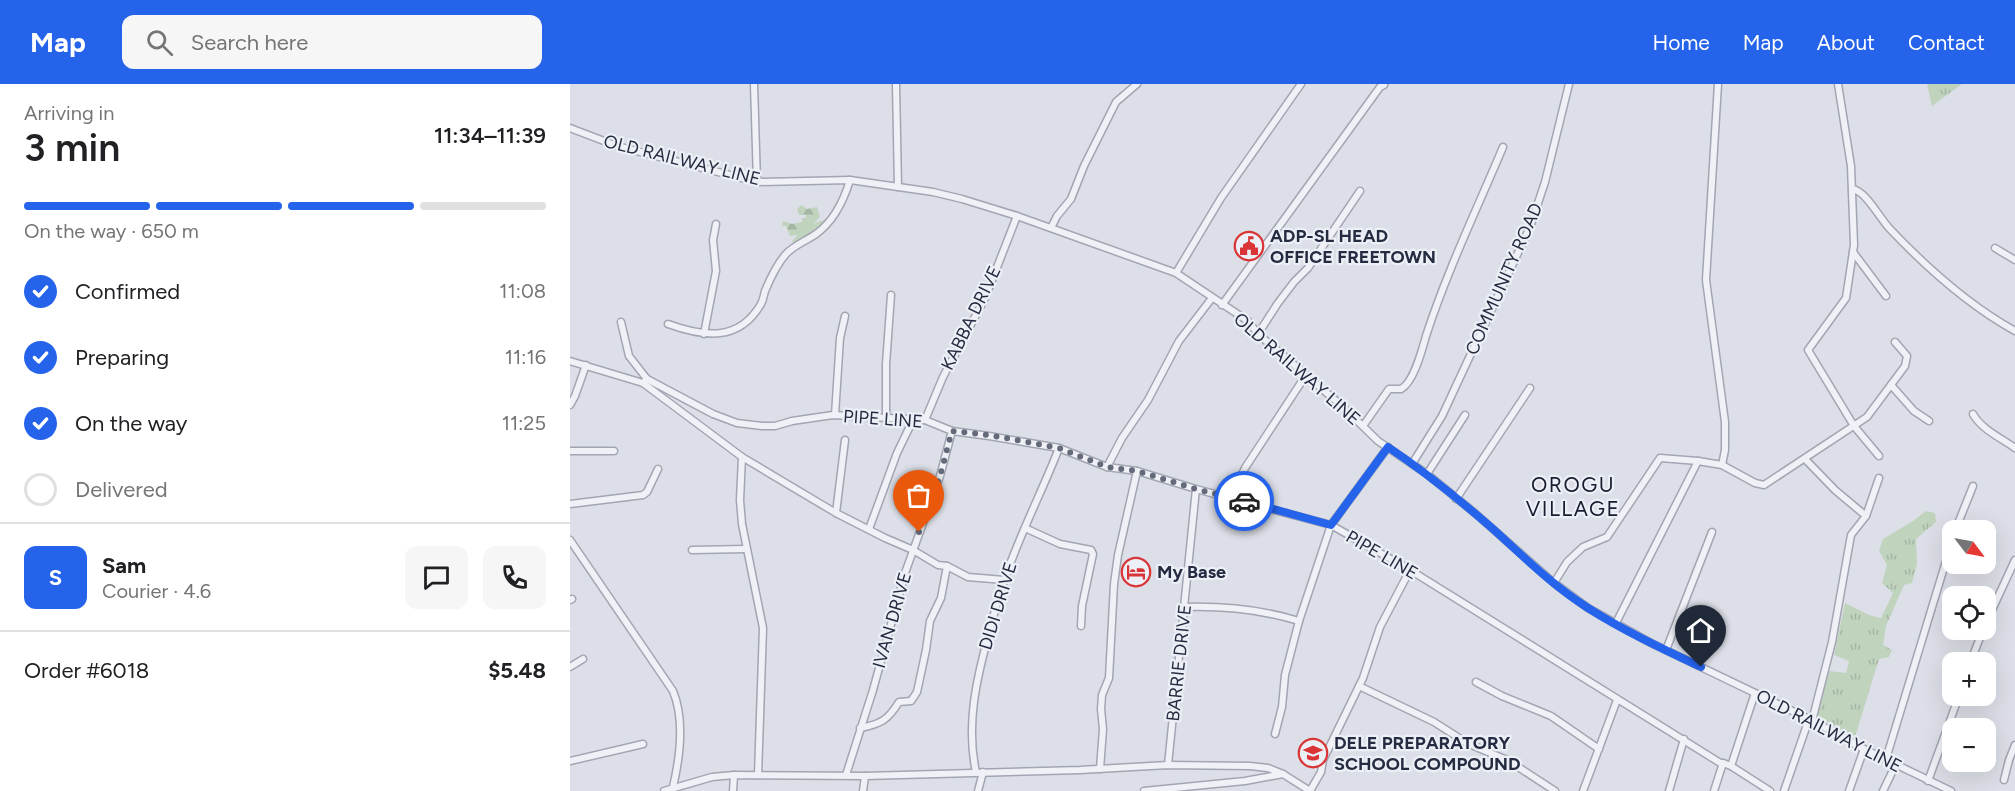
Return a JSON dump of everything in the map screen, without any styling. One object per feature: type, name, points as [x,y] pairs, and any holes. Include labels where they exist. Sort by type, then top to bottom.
[{"type":"street","points":[[754,84],[757,182]]},
{"type":"street","points":[[896,84],[898,187]]},
{"type":"street","points":[[1051,228],[1057,216],[1071,199],[1084,166],[1116,102],[1137,84]]},
{"type":"street","points":[[1176,273],[1221,198],[1301,84]]},
{"type":"street","points":[[1222,305],[1384,84]]},
{"type":"street","name":"COMMUNITY ROAD","points":[[1412,464],[1442,416],[1530,227],[1545,182],[1569,84]]},
{"type":"street","points":[[1718,84],[1706,280],[1725,422],[1725,450],[1722,465]]},
{"type":"street","points":[[1838,84],[1851,166],[1853,252],[1846,298],[1808,350],[1854,426],[1879,456]]},
{"type":"street","name":"OLD RAILWAY LINE","points":[[570,128],[617,146],[757,182],[850,180],[933,192],[1017,216],[1176,273],[1248,321],[1258,334],[1363,426],[1427,474],[1588,608],[1666,650],[1951,791]]},
{"type":"street","points":[[1363,426],[1389,389],[1401,388],[1408,382],[1420,356],[1434,310],[1503,147]]},
{"type":"street","points":[[668,324],[704,334],[722,334],[738,327],[751,317],[762,302],[785,255],[799,243],[817,233],[832,217],[844,199],[850,180]]},
{"type":"street","points":[[1852,189],[1861,192],[1900,240],[1952,286],[2015,331]]},
{"type":"street","points":[[1258,334],[1278,303],[1308,268],[1360,191]]},
{"type":"street","name":"KABBA DRIVE","points":[[925,420],[943,377],[985,298],[1017,216]]},
{"type":"street","points":[[704,334],[716,271],[713,240],[716,224]]},
{"type":"street","points":[[1995,248],[2015,260]]},
{"type":"street","points":[[1853,252],[1886,296]]},
{"type":"street","points":[[886,419],[886,364],[891,296]]},
{"type":"street","points":[[1107,467],[1122,438],[1148,400],[1179,341],[1212,298]]},
{"type":"street","points":[[835,415],[840,338],[845,316]]},
{"type":"street","points":[[621,322],[629,356],[645,381],[742,457],[836,513],[939,565],[947,566],[968,577],[1004,580]]},
{"type":"street","points":[[1554,582],[1567,562],[1583,547],[1607,537],[1660,458],[1722,465],[1764,485],[1867,417],[1908,359],[1895,342]]},
{"type":"street","name":"PIPE LINE","points":[[570,362],[645,381],[737,423],[775,426],[792,421],[835,415],[925,420],[952,431],[989,435],[1059,448],[1107,467],[1137,471],[1331,525],[1410,570],[1617,700],[1770,791]]},
{"type":"street","points":[[570,405],[576,396],[586,365]]},
{"type":"street","points":[[1231,497],[1245,468],[1306,375]]},
{"type":"street","points":[[1891,384],[1914,411],[1929,421]]},
{"type":"street","points":[[1456,499],[1530,388]]},
{"type":"street","points":[[1973,414],[1976,420],[2015,448]]},
{"type":"street","points":[[1427,474],[1465,415]]},
{"type":"street","points":[[869,529],[897,453],[913,420]]},
{"type":"street","name":"IVAN DRIVE","points":[[846,775],[913,550],[940,476],[952,431]]},
{"type":"street","points":[[836,513],[845,440]]},
{"type":"street","points":[[1275,734],[1282,707],[1285,675],[1299,621],[1331,525],[1388,447]]},
{"type":"street","name":"DIDI DRIVE","points":[[980,772],[973,758],[971,726],[974,695],[986,645],[1004,580],[1059,448]]},
{"type":"street","points":[[570,451],[614,451]]},
{"type":"street","points":[[742,457],[740,500],[746,549],[763,628],[758,775]]},
{"type":"street","points":[[1804,459],[1835,490],[1866,516]]},
{"type":"street","points":[[1616,623],[1698,461]]},
{"type":"street","points":[[570,504],[643,495],[647,492],[658,469]]},
{"type":"street","points":[[1100,769],[1103,729],[1102,695],[1109,678],[1114,584],[1118,555],[1137,471]]},
{"type":"street","points":[[1784,791],[1810,720],[1832,642],[1851,535],[1866,516],[1879,478]]},
{"type":"street","points":[[1959,520],[1973,486]]},
{"type":"street","name":"BARRIE DRIVE","points":[[1168,765],[1196,489]]},
{"type":"street","points":[[1025,528],[1060,544],[1091,550],[1093,554],[1082,606],[1081,626]]},
{"type":"street","points":[[1666,650],[1712,532]]},
{"type":"street","points":[[570,540],[673,691],[680,706],[677,771],[673,787]]},
{"type":"street","points":[[692,550],[746,549]]},
{"type":"street","points":[[1996,601],[2015,560]]},
{"type":"street","points":[[860,728],[890,717],[899,702],[911,701],[917,692],[930,621],[941,598],[947,566]]},
{"type":"street","points":[[664,791],[712,777],[734,775],[865,776],[1168,765],[1268,768],[1283,774],[1310,791],[1359,686],[1380,627],[1410,570]]},
{"type":"street","points":[[1887,759],[1942,574]]},
{"type":"street","points":[[1185,607],[1238,610],[1299,621]]},
{"type":"street","points":[[570,667],[583,659]]},
{"type":"street","points":[[1476,682],[1502,696],[1551,716],[1599,749]]},
{"type":"street","points":[[1359,686],[1434,722],[1467,743],[1509,761],[1555,791]]},
{"type":"street","points":[[1731,766],[1755,693]]},
{"type":"street","points":[[1583,791],[1617,700]]},
{"type":"street","points":[[1928,781],[1955,706]]},
{"type":"street","points":[[1669,791],[1684,739]]},
{"type":"street","points":[[570,761],[643,744]]},
{"type":"street","points":[[2004,780],[2015,745]]},
{"type":"street","points":[[1849,791],[1864,749]]},
{"type":"street","points":[[1714,791],[1723,763]]},
{"type":"street","points":[[1883,791],[1896,764]]},
{"type":"street","points":[[978,791],[980,772]]},
{"type":"street","points":[[1144,791],[1245,781],[1283,774]]},
{"type":"street","points":[[733,791],[734,775]]},
{"type":"street","points":[[863,791],[865,776]]},
{"type":"green space","points":[[1927,84],[1962,84],[1932,106]]},
{"type":"green space","points":[[801,205],[807,209],[817,207],[820,217],[813,224],[826,219],[818,231],[795,244],[792,241],[798,235],[790,236],[786,226],[782,226],[783,221],[792,224],[802,222],[802,218],[806,218],[806,215],[799,215],[797,209]]},
{"type":"green space","points":[[1926,511],[1935,513],[1936,522],[1916,539],[1917,564],[1912,583],[1904,585],[1886,626],[1883,645],[1892,650],[1889,657],[1879,659],[1855,737],[1817,718],[1829,671],[1846,673],[1849,661],[1834,655],[1845,603],[1869,615],[1881,618],[1893,593],[1882,583],[1887,565],[1879,551],[1883,539]]},
{"type":"way so far","points":[[919,532],[940,476],[952,431],[989,435],[1059,448],[1107,467],[1137,471],[1244,501]]},
{"type":"place","name":"ADP-SL HEAD OFFICE FREETOWN","points":[[1249,246]]},
{"type":"place","name":"My Base","points":[[1136,572]]},
{"type":"place","name":"DELE PREPARATORY SCHOOL COMPOUND","points":[[1313,753]]},
{"type":"district","name":"OROGU VILLAGE","points":[[1573,497]]},
{"type":"route","points":[[1244,501],[1331,525],[1388,447],[1427,474],[1588,608],[1651,643],[1701,667]]}]
